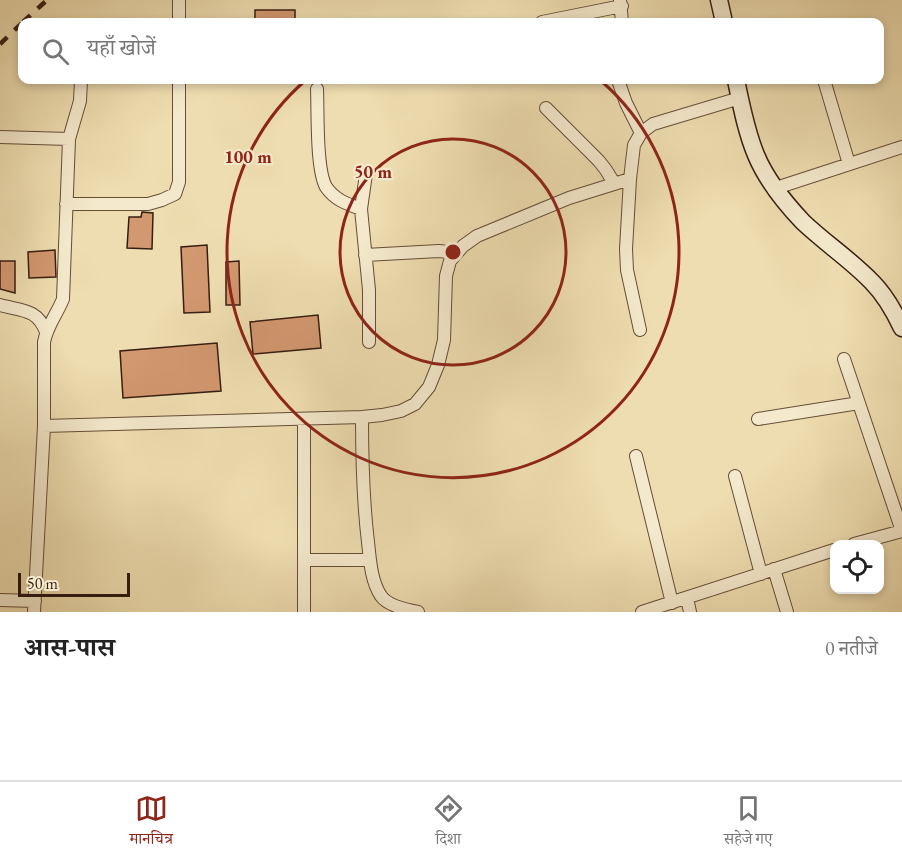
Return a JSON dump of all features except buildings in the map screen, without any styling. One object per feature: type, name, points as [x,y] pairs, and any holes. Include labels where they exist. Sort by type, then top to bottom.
[{"type":"street","points":[[179,0],[179,18]]},
{"type":"street","points":[[719,0],[723,18]]},
{"type":"street","points":[[559,18],[621,3],[622,18]]},
{"type":"street","points":[[0,600],[34,606],[44,426],[44,342],[46,332],[63,299],[69,139],[80,102],[81,84]]},
{"type":"street","points":[[66,204],[148,204],[175,194],[179,182],[179,84]]},
{"type":"street","points":[[619,84],[640,133]]},
{"type":"street","points":[[737,84],[756,154],[763,170],[804,222],[874,283],[890,304],[902,328]]},
{"type":"street","points":[[825,84],[849,164]]},
{"type":"street","points":[[317,89],[322,176],[326,186],[339,200],[361,209]]},
{"type":"street","points":[[640,330],[627,270],[626,249],[634,145],[640,133],[653,124],[740,98]]},
{"type":"street","points":[[546,108],[599,161],[614,183]]},
{"type":"street","points":[[0,136],[69,139]]},
{"type":"street","points":[[776,188],[902,147]]},
{"type":"street","points":[[366,174],[361,209],[369,290],[369,342]]},
{"type":"street","points":[[44,426],[304,420],[362,417],[401,411],[415,404],[429,387],[438,364],[444,340],[446,276],[450,261],[457,252],[477,236],[569,198],[630,179]]},
{"type":"street","points":[[365,255],[457,252]]},
{"type":"street","points":[[0,305],[38,317],[46,332]]},
{"type":"street","points":[[844,358],[902,531],[869,540]]},
{"type":"street","points":[[758,419],[859,404]]},
{"type":"street","points":[[362,417],[363,496],[375,584],[382,598],[392,604],[418,612]]},
{"type":"street","points":[[304,420],[304,612]]},
{"type":"street","points":[[636,456],[672,603]]},
{"type":"street","points":[[735,476],[761,574]]},
{"type":"street","points":[[642,612],[830,551]]},
{"type":"street","points":[[304,560],[370,560]]},
{"type":"street","points":[[774,569],[787,612]]},
{"type":"street","points":[[687,598],[690,612]]},
{"type":"railway","points":[[27,18],[47,0]]},
{"type":"railway","points":[[0,44],[18,27]]}]
